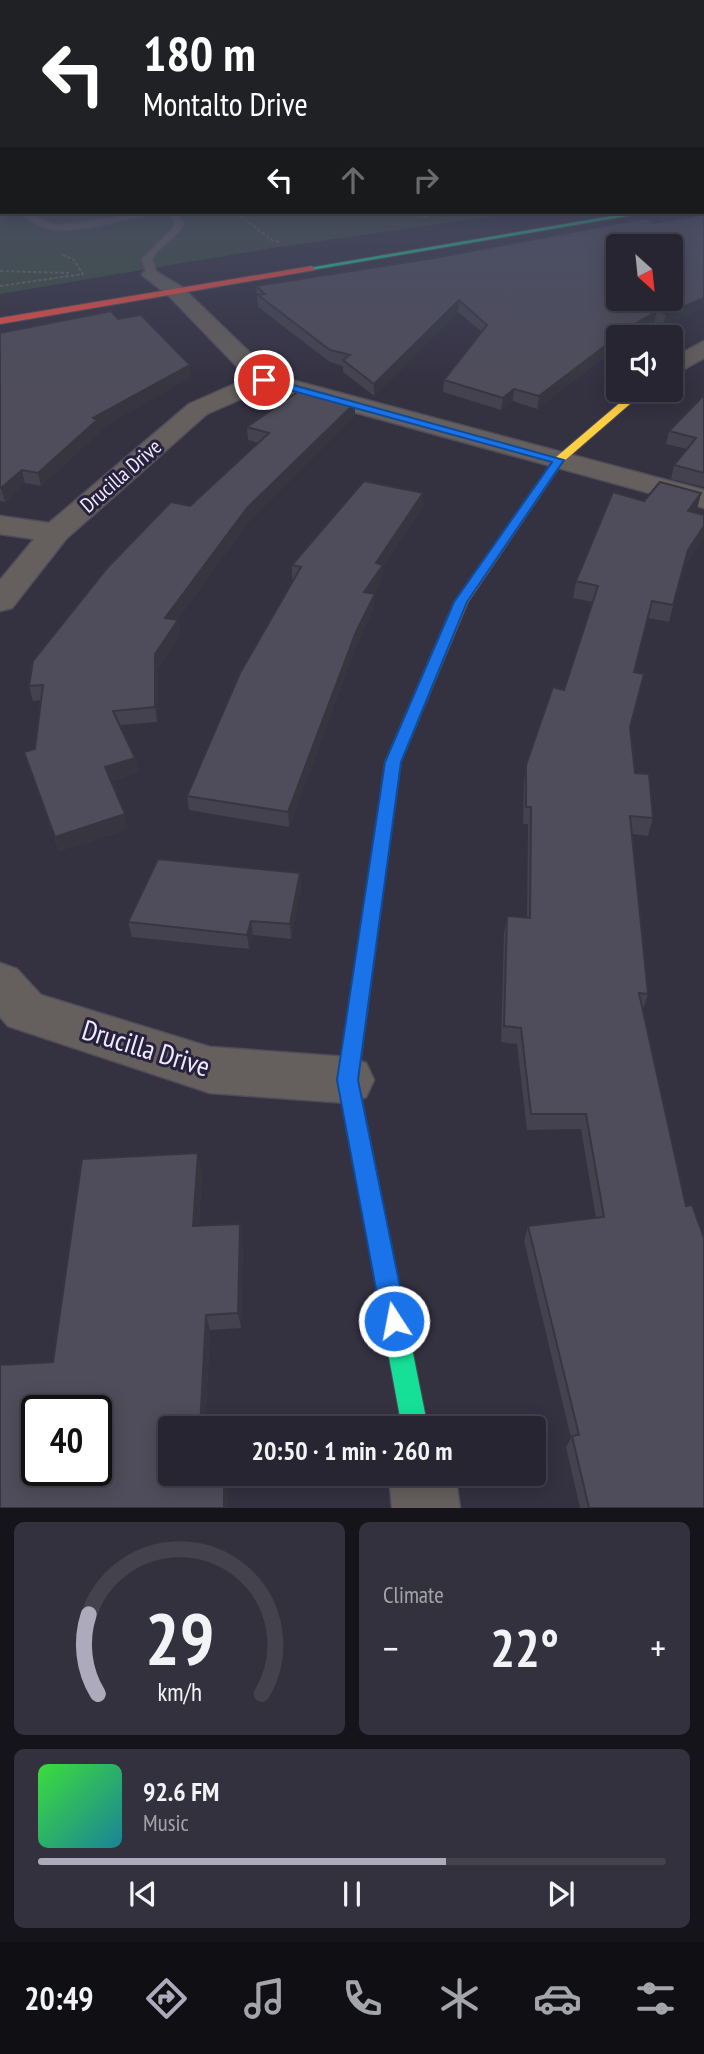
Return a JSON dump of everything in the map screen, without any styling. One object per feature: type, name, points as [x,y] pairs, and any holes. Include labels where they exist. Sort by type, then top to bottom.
[{"type":"main road","points":[[0,321],[158,279],[396,246]]},
{"type":"main road","points":[[413,1416],[348,1080],[393,762],[461,602],[559,460],[627,402]]},
{"type":"street","points":[[158,279],[264,380],[704,499]]},
{"type":"street","points":[[683,362],[704,348]]},
{"type":"street","name":"Drucilla Drive","points":[[0,601],[55,534],[198,409],[264,380]]},
{"type":"street","points":[[0,525],[55,534]]},
{"type":"street","name":"Drucilla Drive","points":[[0,983],[25,1011],[210,1070],[348,1080]]},
{"type":"street","points":[[423,1486],[426,1508]]},
{"type":"lane","points":[[156,246],[151,250],[147,260],[158,279]]},
{"type":"path","points":[[0,271],[83,274],[0,286]]},
{"type":"green space","points":[[0,246],[283,246],[272,248],[0,294]]},
{"type":"building","points":[[496,246],[606,246],[606,312],[655,312],[633,325],[606,325],[606,345],[539,396],[514,389],[503,398],[444,380],[487,325],[459,300],[374,384],[343,360],[350,355],[330,350],[258,295],[265,294],[256,286]]},
{"type":"building","points":[[683,246],[704,246],[704,298],[683,307]]},
{"type":"building","points":[[111,311],[118,319],[141,315],[190,365],[93,418],[97,420],[38,473],[22,470],[0,488],[0,333]]},
{"type":"building","points":[[303,388],[355,403],[247,508],[165,618],[178,620],[155,654],[155,707],[113,711],[135,758],[105,767],[125,814],[55,837],[24,752],[35,749],[43,685],[29,686],[33,661],[108,567],[171,502],[190,506],[269,433],[247,427]]},
{"type":"building","points":[[704,395],[704,473],[674,465],[696,438],[669,431]]},
{"type":"building","points":[[364,481],[423,493],[376,563],[383,565],[364,592],[375,594],[356,632],[288,812],[187,796],[240,673],[301,567],[292,565]]},
{"type":"building","points":[[660,482],[701,493],[688,511],[704,515],[704,526],[688,550],[673,605],[652,601],[634,672],[644,674],[630,727],[635,773],[649,774],[653,818],[630,816],[648,994],[639,993],[686,1206],[692,1205],[704,1238],[704,1508],[589,1508],[572,1436],[579,1435],[528,1226],[604,1217],[586,1114],[531,1114],[521,1028],[504,1026],[507,916],[530,918],[531,807],[526,807],[526,765],[553,687],[564,690],[598,586],[576,581],[613,492],[644,501]]},
{"type":"building","points":[[158,859],[300,873],[290,924],[251,921],[247,935],[128,922]]},
{"type":"building","points":[[198,1153],[193,1226],[240,1224],[238,1313],[206,1315],[201,1416],[158,1416],[158,1486],[224,1486],[224,1508],[0,1508],[0,1365],[53,1362],[82,1159]]},
{"type":"traffic: fast","points":[[312,268],[441,246]]},
{"type":"traffic: fast","points":[[385,819],[348,1080],[413,1416]]},
{"type":"traffic: slow","points":[[385,819],[393,762],[461,602],[559,460],[627,402]]},
{"type":"traffic: jam","points":[[0,321],[312,268]]},
{"type":"route","points":[[264,380],[559,460],[461,602],[393,762],[348,1080],[394,1321]]}]
